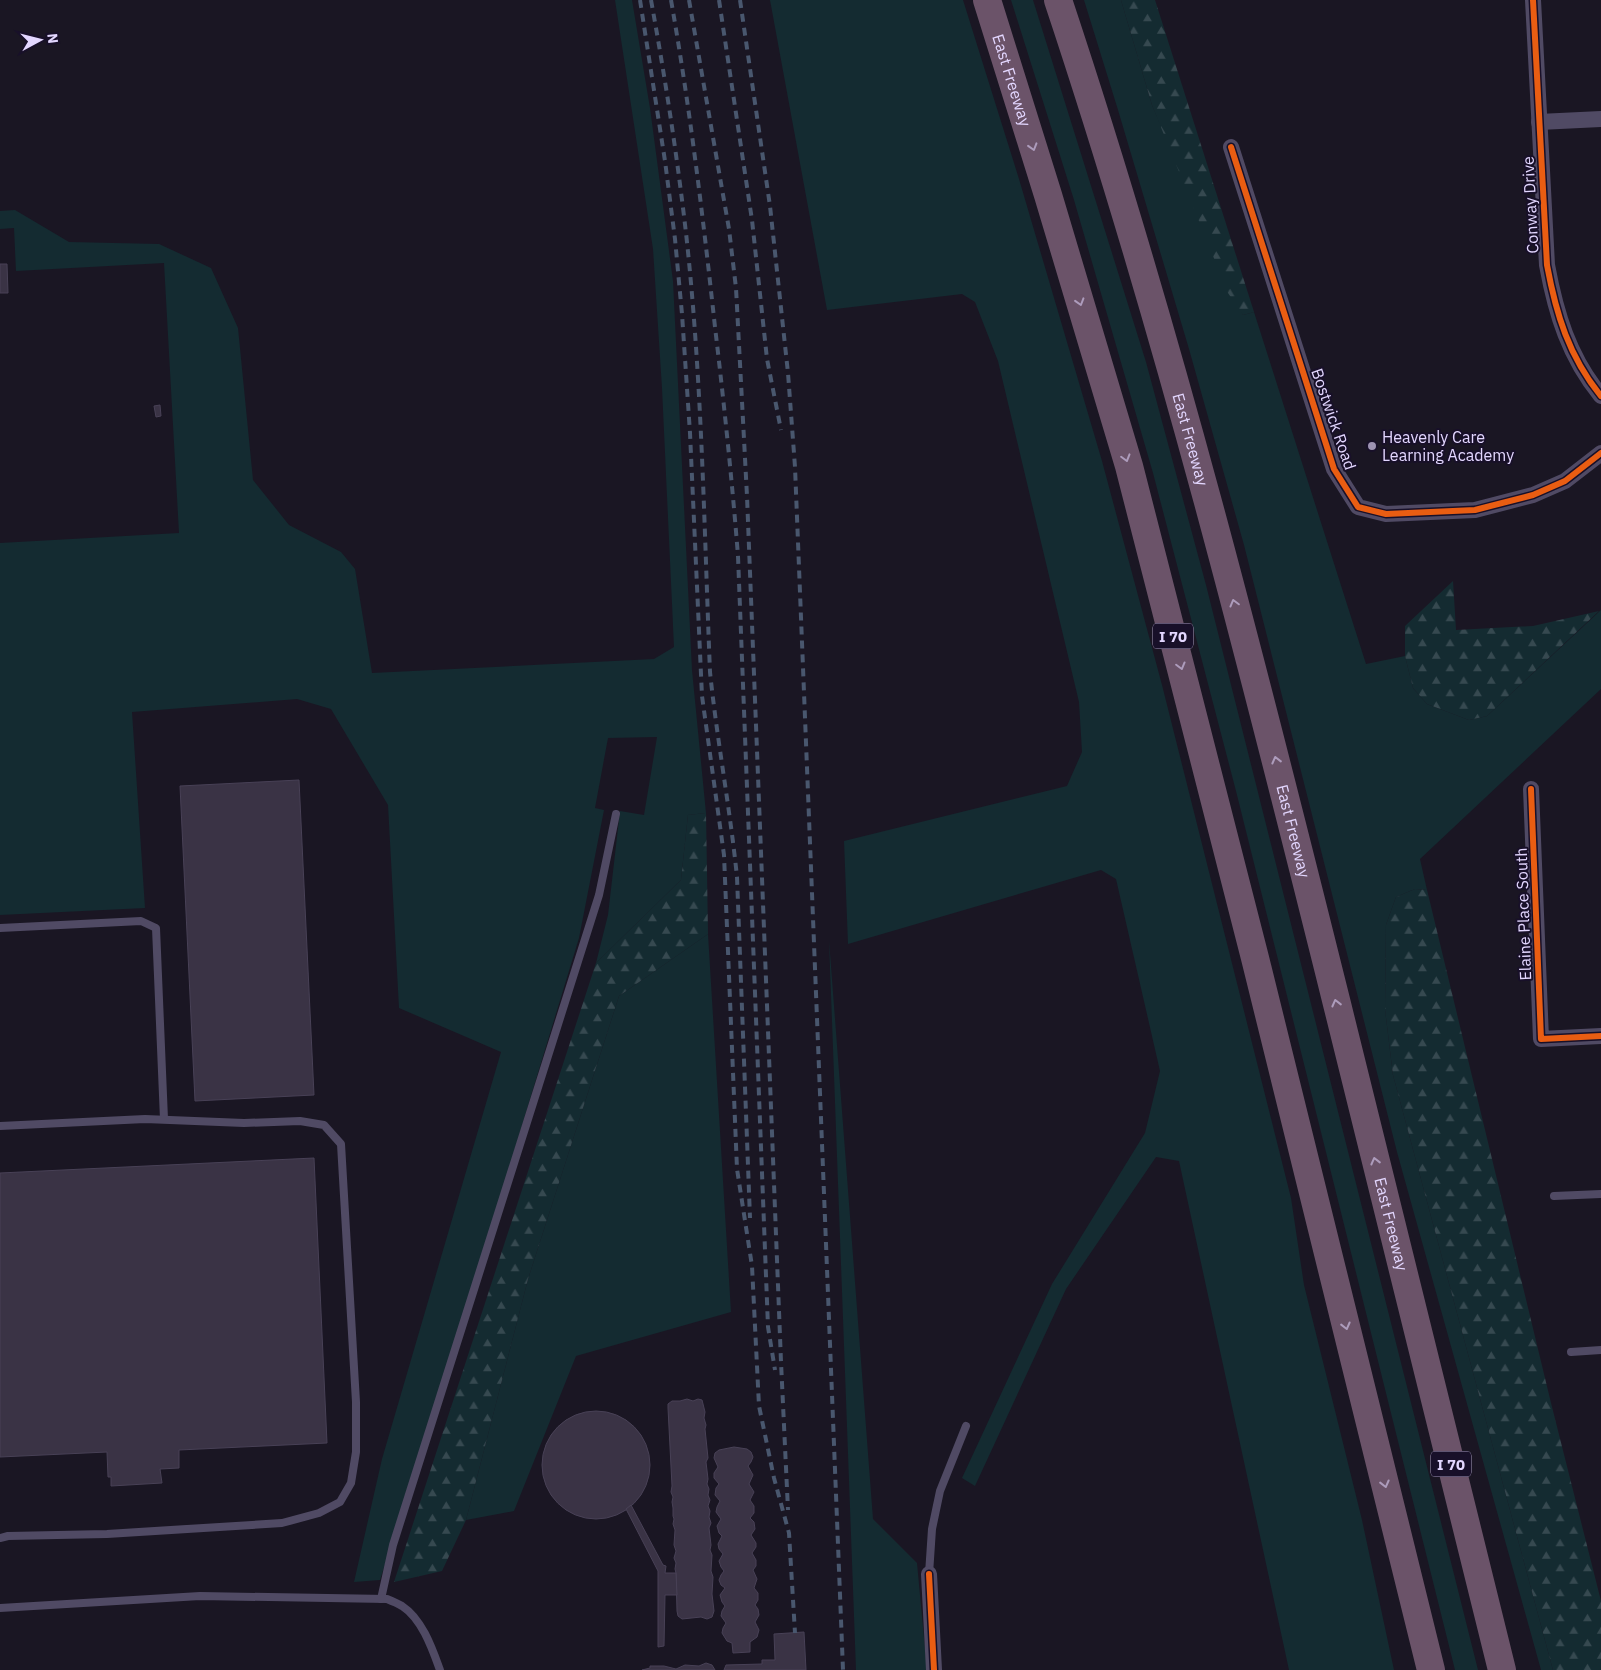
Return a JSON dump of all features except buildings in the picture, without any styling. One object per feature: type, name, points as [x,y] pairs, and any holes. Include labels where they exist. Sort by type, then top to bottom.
[{"type":"highway","name":"East Freeway","points":[[987,0],[1048,195],[1131,475],[1250,939],[1431,1670]]},
{"type":"highway","name":"East Freeway","points":[[1058,0],[1090,95],[1179,396],[1288,808],[1502,1670]]},
{"type":"highway","points":[[1415,1320],[1519,1670]]},
{"type":"highway","points":[[1415,1609],[1418,1670]]},
{"type":"street","name":"Conway Drive","points":[[1534,0],[1547,265],[1554,304],[1569,343],[1588,381],[1601,396]]},
{"type":"street","points":[[1539,122],[1601,119]]},
{"type":"street","name":"Bostwick Road","points":[[1231,147],[1334,469],[1358,507],[1386,514],[1475,510],[1533,495],[1564,481],[1601,453]]},
{"type":"street","name":"Elaine Place South","points":[[1532,789],[1541,1039],[1601,1036]]},
{"type":"street","points":[[929,1574],[934,1670]]},
{"type":"lane","points":[[381,1599],[393,1545],[599,895],[616,814]]},
{"type":"lane","points":[[0,928],[141,921],[156,928],[164,1120]]},
{"type":"lane","points":[[0,1126],[145,1119],[244,1123],[300,1121],[324,1125],[341,1144],[356,1402],[356,1452],[351,1483],[340,1502],[319,1513],[282,1523],[107,1534],[8,1536],[0,1538]]},
{"type":"lane","points":[[1554,1196],[1601,1194]]},
{"type":"lane","points":[[1570,1352],[1601,1350]]},
{"type":"lane","points":[[929,1574],[932,1529],[940,1491],[966,1426]]},
{"type":"lane","points":[[0,1608],[200,1596],[387,1599],[402,1606],[416,1620],[431,1646],[440,1670]]},
{"type":"green space","points":[[615,0],[632,0],[650,108],[673,281],[692,670],[706,813],[688,815],[681,880],[596,963],[608,915],[620,811],[644,815],[657,737],[608,738],[595,808],[604,810],[579,938],[485,1247],[380,1580],[354,1582],[382,1459],[501,1052],[399,1008],[388,805],[331,709],[297,699],[132,712],[145,908],[0,915],[0,543],[179,533],[164,263],[16,271],[14,228],[0,229],[0,211],[15,210],[69,242],[159,244],[211,268],[238,328],[253,480],[289,525],[341,552],[355,569],[372,673],[654,659],[674,647],[662,388],[653,249]]},
{"type":"green space","points":[[770,0],[963,0],[1019,179],[1102,461],[1162,685],[1291,1198],[1304,1285],[1362,1520],[1394,1670],[1289,1670],[1179,1161],[1156,1157],[1066,1289],[975,1486],[962,1478],[1052,1284],[1145,1133],[1160,1071],[1116,879],[1101,870],[848,944],[844,841],[1067,786],[1082,752],[1079,702],[998,361],[975,302],[962,294],[827,310]]},
{"type":"green space","points":[[1011,0],[1033,0],[1146,362],[1206,585],[1478,1670],[1455,1670],[1236,791],[1153,473],[1074,200]]},
{"type":"green space","points":[[1084,0],[1121,0],[1152,105],[1243,315],[1254,312],[1366,664],[1405,656],[1413,688],[1427,704],[1469,720],[1487,716],[1601,610],[1601,689],[1420,859],[1427,890],[1415,889],[1396,897],[1386,925],[1385,1009],[1393,1075],[1553,1670],[1541,1670],[1397,1152],[1244,545],[1189,349]]},
{"type":"green space","points":[[1121,0],[1155,0],[1254,312],[1243,315],[1228,293],[1152,105]]},
{"type":"green space","points":[[1453,581],[1456,630],[1533,626],[1599,611],[1487,716],[1469,720],[1427,704],[1413,688],[1405,656],[1405,626]]},
{"type":"green space","points":[[706,813],[708,934],[619,996],[528,1279],[466,1520],[442,1571],[394,1582],[596,963],[681,880],[688,815]]},
{"type":"green space","points":[[1415,889],[1427,890],[1551,1403],[1601,1601],[1601,1670],[1553,1670],[1393,1075],[1385,1009],[1386,925],[1396,897]]},
{"type":"green space","points":[[708,934],[731,1312],[576,1356],[514,1511],[466,1520],[528,1279],[619,996]]},
{"type":"green space","points":[[829,940],[873,1519],[917,1563],[927,1670],[856,1670]]},
{"type":"railway","points":[[640,0],[665,161],[682,314],[690,433],[702,696],[724,855],[737,1169],[752,1266],[759,1406],[774,1478],[789,1533],[795,1633]]},
{"type":"railway","points":[[651,0],[675,145],[686,233],[696,342],[710,672],[737,877],[750,1218]]},
{"type":"railway","points":[[671,0],[701,204],[725,413],[738,556],[768,1327],[775,1370]]},
{"type":"railway","points":[[689,0],[729,229],[736,288],[747,496],[788,1510]]},
{"type":"railway","points":[[719,0],[752,220],[767,359],[781,430]]},
{"type":"railway","points":[[740,0],[770,206],[788,373],[795,467],[843,1670]]},
{"type":"cycle path","points":[[1533,0],[1547,265],[1565,334],[1580,366],[1601,396]]},
{"type":"cycle path","points":[[1231,147],[1334,469],[1358,507],[1386,514],[1475,510],[1533,495],[1565,481],[1601,453]]},
{"type":"cycle path","points":[[1531,789],[1541,1039],[1601,1036]]},
{"type":"cycle path","points":[[929,1574],[934,1670]]},
{"type":"place","name":"Heavenly Care Learning Academy","points":[[1372,446]]}]
